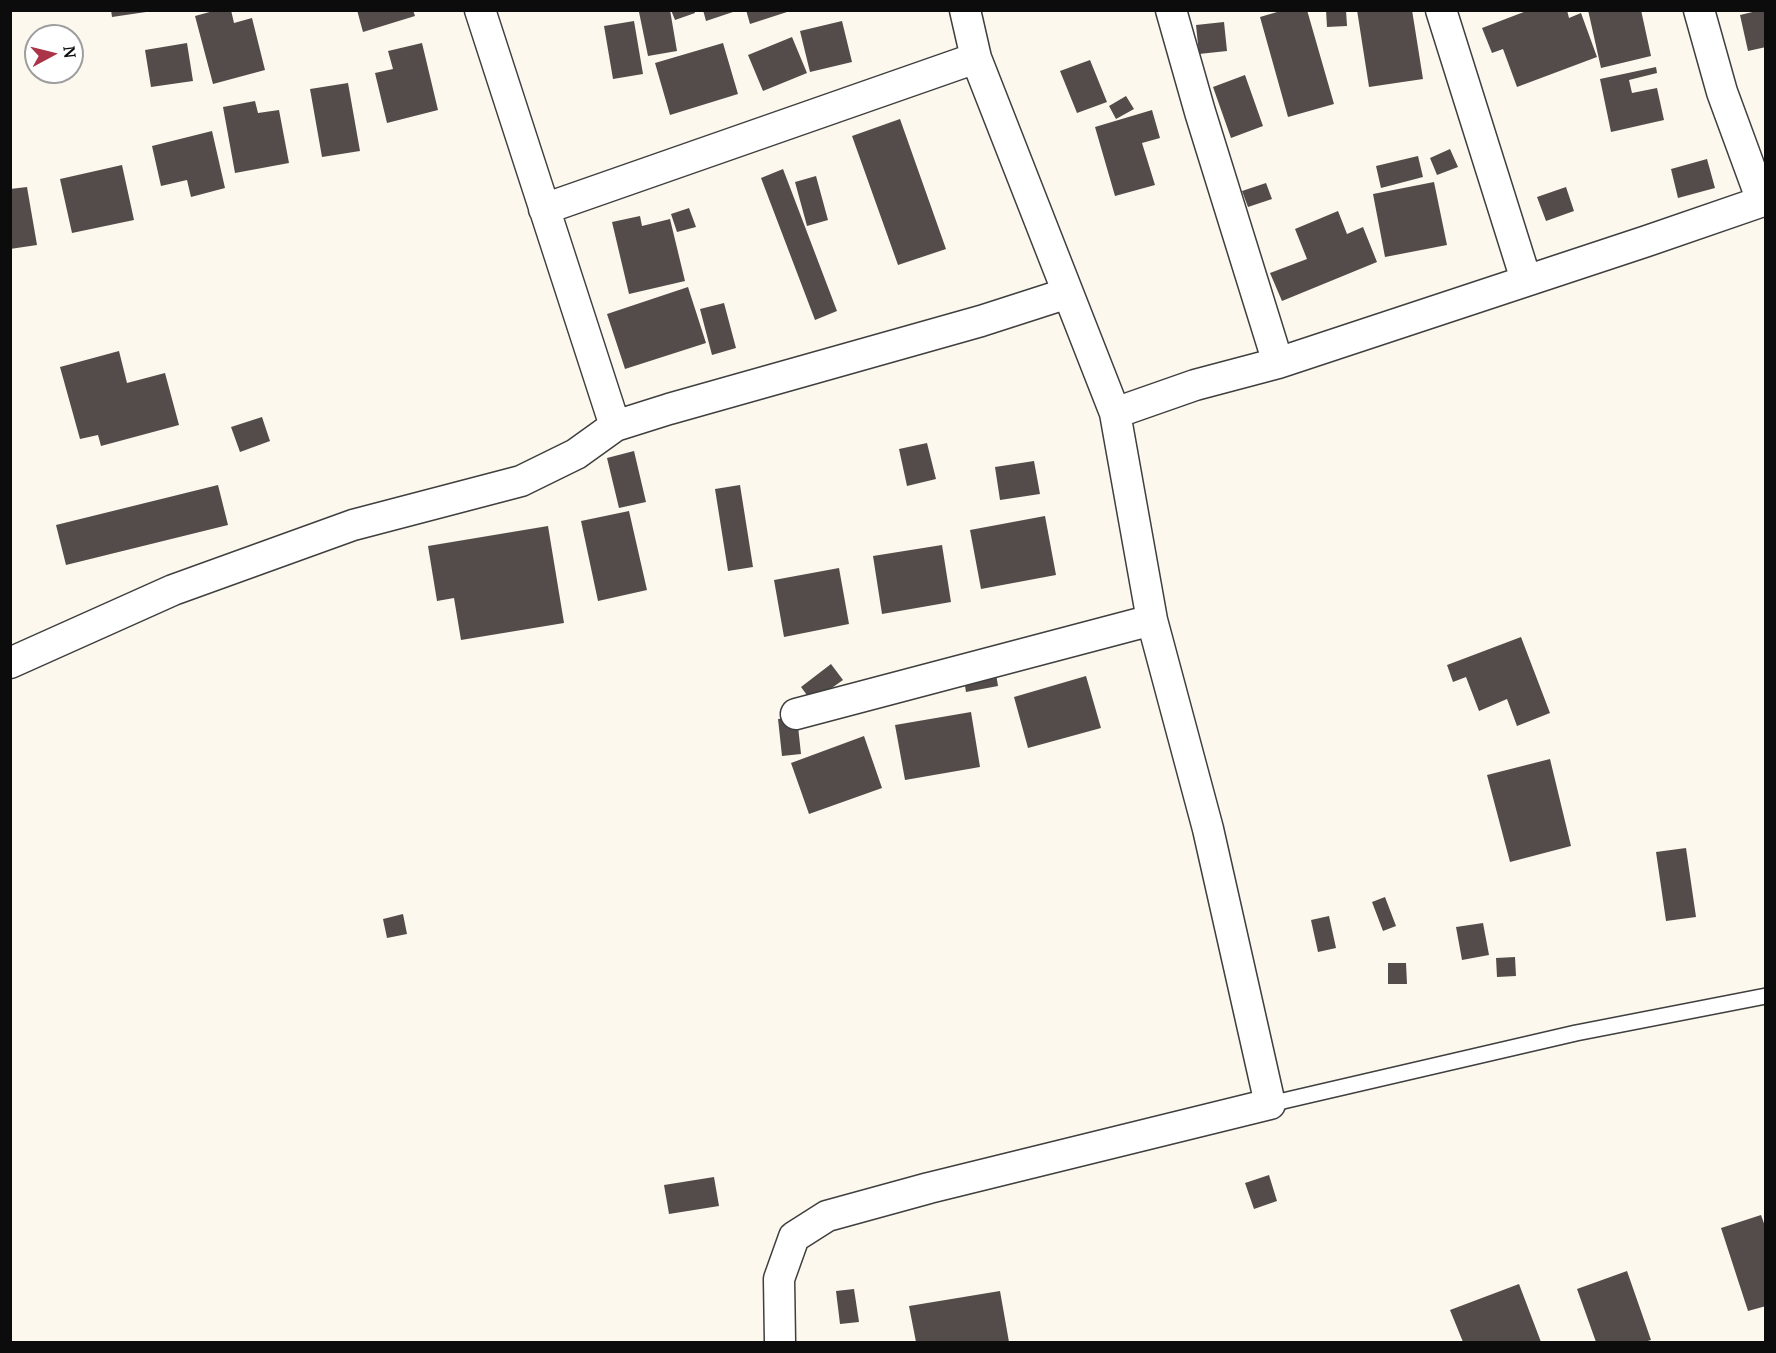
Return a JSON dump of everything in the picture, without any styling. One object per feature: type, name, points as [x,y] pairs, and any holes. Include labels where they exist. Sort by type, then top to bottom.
[{"type":"street","points":[[480,10],[615,426]]},
{"type":"street","points":[[780,1342],[779,1279],[794,1238],[827,1216],[929,1188],[1270,1104],[1208,829],[1152,621],[1114,413],[976,58],[965,10]]},
{"type":"street","points":[[1171,10],[1200,112],[1278,363]]},
{"type":"street","points":[[1441,10],[1526,280]]},
{"type":"street","points":[[1114,413],[1195,386],[1278,363],[1764,200],[1722,92],[1699,10]]},
{"type":"street","points":[[544,209],[976,58]]},
{"type":"street","points":[[10,663],[173,590],[353,525],[521,481],[576,453],[615,426],[981,321],[1068,293]]},
{"type":"street","points":[[795,714],[1152,621]]},
{"type":"lane","points":[[1270,1104],[1576,1033],[1766,996]]},
{"type":"building","points":[[111,10],[146,10],[146,12],[112,17]]},
{"type":"building","points":[[217,10],[231,10],[234,23],[252,18],[265,70],[213,84],[195,16]]},
{"type":"building","points":[[357,10],[413,10],[415,16],[363,32]]},
{"type":"building","points":[[670,10],[677,51],[648,56],[639,12]]},
{"type":"building","points":[[671,10],[694,10],[695,13],[675,20]]},
{"type":"building","points":[[703,10],[736,10],[736,11],[706,21]]},
{"type":"building","points":[[746,10],[786,10],[787,12],[750,24]]},
{"type":"building","points":[[1284,10],[1307,10],[1334,104],[1288,117],[1260,17]]},
{"type":"building","points":[[1326,10],[1346,10],[1347,26],[1327,27]]},
{"type":"building","points":[[1357,10],[1412,10],[1423,79],[1369,87]]},
{"type":"building","points":[[1529,10],[1567,10],[1569,18],[1581,13],[1597,57],[1517,87],[1503,49],[1492,53],[1482,28]]},
{"type":"building","points":[[1588,10],[1641,10],[1651,56],[1601,68]]},
{"type":"building","points":[[1766,10],[1766,47],[1748,51],[1740,15]]},
{"type":"building","points":[[634,21],[643,74],[613,79],[604,26]]},
{"type":"building","points":[[842,21],[852,62],[810,72],[800,31]]},
{"type":"building","points":[[1224,22],[1227,51],[1199,54],[1196,25]]},
{"type":"building","points":[[792,37],[807,73],[763,91],[748,55]]},
{"type":"building","points":[[187,43],[193,81],[151,87],[145,50]]},
{"type":"building","points":[[422,43],[438,110],[387,123],[375,73],[393,69],[388,51]]},
{"type":"building","points":[[723,43],[738,94],[670,115],[655,63]]},
{"type":"building","points":[[1090,60],[1107,102],[1077,113],[1060,71]]},
{"type":"building","points":[[1656,67],[1657,73],[1629,80],[1632,93],[1657,88],[1664,120],[1611,132],[1600,79]]},
{"type":"building","points":[[1245,75],[1263,126],[1231,138],[1213,87]]},
{"type":"building","points":[[348,83],[360,151],[322,157],[310,89]]},
{"type":"building","points":[[1126,96],[1134,109],[1116,119],[1109,106]]},
{"type":"building","points":[[255,101],[258,113],[279,110],[289,163],[235,173],[223,107]]},
{"type":"building","points":[[1152,110],[1160,138],[1142,143],[1155,185],[1115,196],[1095,127]]},
{"type":"building","points":[[900,119],[946,249],[898,265],[852,136]]},
{"type":"building","points":[[212,131],[225,188],[191,197],[187,180],[161,186],[152,146]]},
{"type":"building","points":[[1450,149],[1458,167],[1437,175],[1430,158]]},
{"type":"building","points":[[1418,156],[1423,177],[1381,188],[1376,166]]},
{"type":"building","points":[[1707,159],[1715,188],[1678,198],[1671,169]]},
{"type":"building","points":[[122,165],[134,220],[72,233],[60,179]]},
{"type":"building","points":[[783,169],[837,311],[815,320],[761,178]]},
{"type":"building","points":[[816,176],[828,220],[807,226],[795,182]]},
{"type":"building","points":[[1434,182],[1447,245],[1385,257],[1373,194]]},
{"type":"building","points":[[1266,183],[1272,199],[1248,207],[1242,191]]},
{"type":"building","points":[[27,187],[37,245],[10,249],[10,189]]},
{"type":"building","points":[[1566,187],[1574,211],[1546,221],[1537,197]]},
{"type":"building","points":[[689,208],[696,227],[677,232],[671,214]]},
{"type":"building","points":[[1338,211],[1347,234],[1363,227],[1377,262],[1282,301],[1270,273],[1307,259],[1295,229]]},
{"type":"building","points":[[640,216],[642,226],[670,219],[685,281],[629,294],[612,222]]},
{"type":"building","points":[[688,287],[706,343],[625,369],[607,314]]},
{"type":"building","points":[[724,303],[736,348],[712,355],[700,309]]},
{"type":"building","points":[[119,351],[127,383],[165,373],[179,425],[101,446],[98,435],[80,439],[60,367]]},
{"type":"building","points":[[262,417],[270,441],[240,452],[231,427]]},
{"type":"building","points":[[927,443],[936,479],[907,486],[899,449]]},
{"type":"building","points":[[634,451],[646,502],[619,508],[607,458]]},
{"type":"building","points":[[1034,461],[1040,494],[1000,500],[995,467]]},
{"type":"building","points":[[218,485],[228,525],[66,565],[56,525]]},
{"type":"building","points":[[740,485],[753,567],[728,571],[715,489]]},
{"type":"building","points":[[629,511],[647,590],[598,601],[581,521]]},
{"type":"building","points":[[1045,516],[1056,575],[981,589],[970,530]]},
{"type":"building","points":[[548,526],[564,623],[461,640],[454,598],[437,601],[428,546]]},
{"type":"building","points":[[942,545],[951,602],[882,614],[873,556]]},
{"type":"building","points":[[839,568],[849,624],[784,637],[774,580]]},
{"type":"building","points":[[1521,637],[1550,713],[1517,726],[1507,699],[1479,711],[1466,677],[1453,682],[1447,665]]},
{"type":"building","points":[[994,661],[998,686],[966,692],[962,667]]},
{"type":"building","points":[[831,664],[843,680],[812,702],[801,687]]},
{"type":"building","points":[[1086,676],[1101,728],[1028,748],[1014,697]]},
{"type":"building","points":[[971,712],[980,767],[905,780],[895,725]]},
{"type":"building","points":[[797,717],[801,754],[782,756],[778,719]]},
{"type":"building","points":[[864,736],[882,788],[809,814],[791,763]]},
{"type":"building","points":[[1550,759],[1571,846],[1510,862],[1487,775]]},
{"type":"building","points":[[1686,848],[1696,917],[1666,921],[1656,852]]},
{"type":"building","points":[[1385,897],[1396,926],[1383,931],[1372,902]]},
{"type":"building","points":[[403,914],[407,934],[387,938],[383,919]]},
{"type":"building","points":[[1329,916],[1336,948],[1318,952],[1311,920]]},
{"type":"building","points":[[1483,923],[1489,955],[1462,960],[1456,927]]},
{"type":"building","points":[[1515,957],[1516,976],[1497,977],[1496,958]]},
{"type":"building","points":[[1388,963],[1406,963],[1407,984],[1388,984]]},
{"type":"building","points":[[1269,1175],[1277,1201],[1254,1209],[1245,1183]]},
{"type":"building","points":[[714,1177],[719,1206],[669,1214],[664,1185]]},
{"type":"building","points":[[1761,1215],[1766,1229],[1766,1306],[1748,1311],[1721,1228]]},
{"type":"building","points":[[1627,1271],[1651,1340],[1596,1342],[1577,1289]]},
{"type":"building","points":[[1519,1284],[1541,1342],[1463,1342],[1450,1310]]},
{"type":"building","points":[[854,1289],[859,1322],[840,1324],[836,1291]]},
{"type":"building","points":[[1000,1291],[1009,1342],[916,1342],[909,1306]]}]
